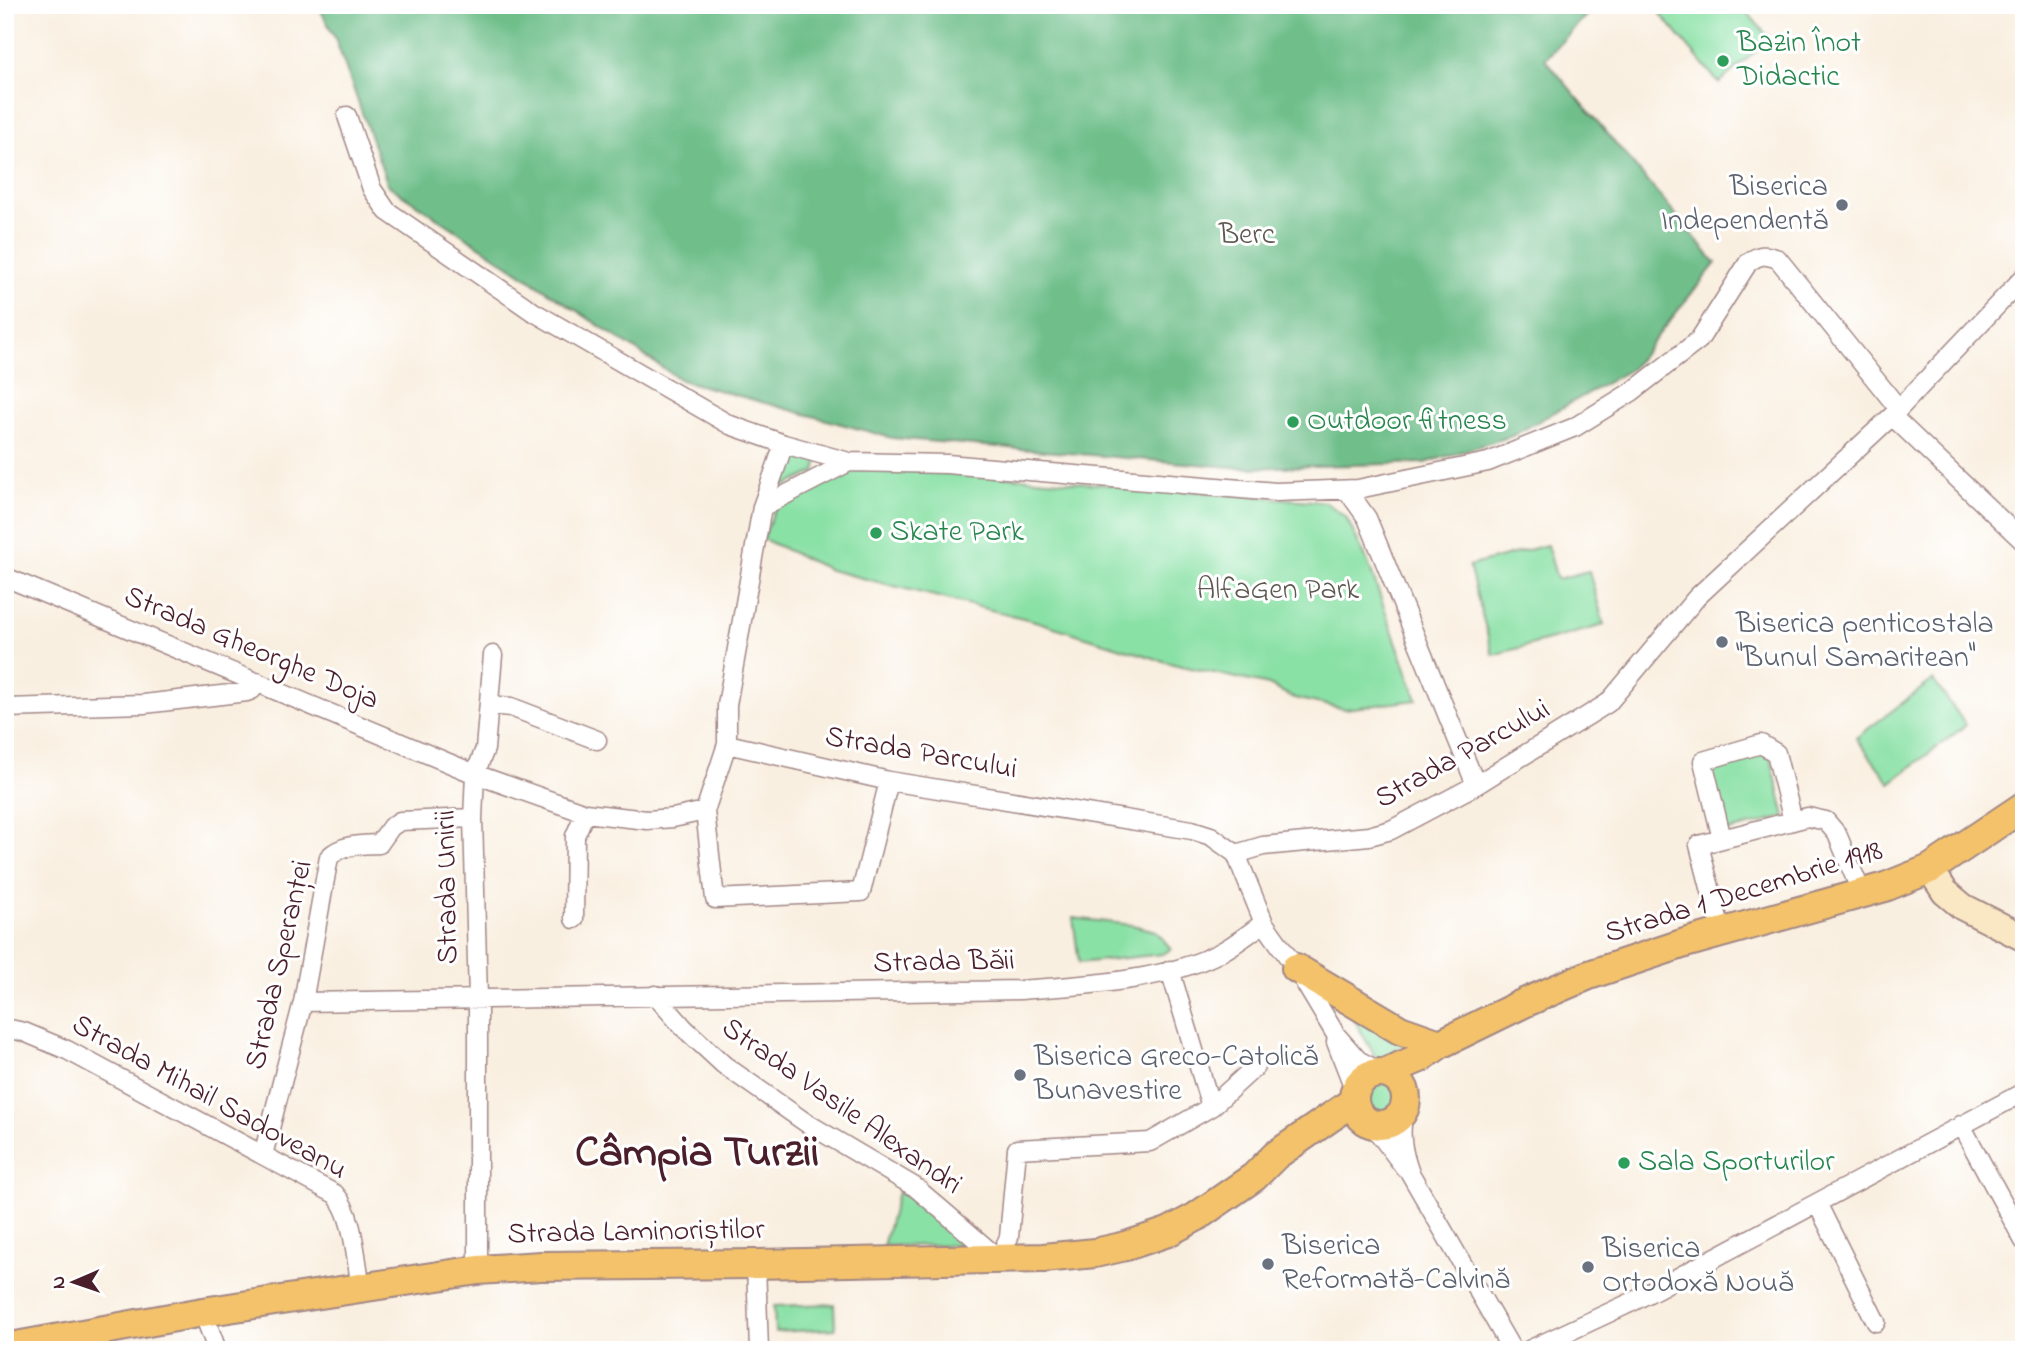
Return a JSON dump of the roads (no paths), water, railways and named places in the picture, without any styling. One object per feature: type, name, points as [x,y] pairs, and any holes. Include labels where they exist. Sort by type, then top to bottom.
[{"type":"main road","name":"Strada 1 Decembrie 1918","points":[[1382,1072],[1420,1058],[1440,1044],[1589,975],[1685,943],[1862,894],[1930,869],[2024,806]]},
{"type":"main road","points":[[1296,968],[1400,1030],[1440,1044]]},
{"type":"main road","name":"Strada 1 Decembrie 1918","points":[[1405,1108],[1416,1082],[1475,1028]]},
{"type":"main road","points":[[1382,1072],[1399,1081],[1404,1088],[1405,1108],[1400,1116],[1386,1124],[1362,1109],[1364,1078],[1382,1072]]},
{"type":"main road","name":"Strada Laminoriștilor","points":[[5,1348],[54,1346],[203,1312],[478,1270],[541,1266],[999,1259],[1094,1253],[1168,1232],[1196,1217],[1254,1177],[1276,1155],[1362,1109]]},
{"type":"street","points":[[347,116],[372,188],[387,211],[452,257],[544,317],[730,425],[849,462],[947,464],[1276,492],[1346,490],[1389,485],[1488,462],[1575,427],[1633,391],[1699,340],[1748,263],[1765,254],[1779,259],[1896,413],[2024,542]]},
{"type":"street","name":"Strada Parcului","points":[[727,744],[889,781],[1192,830],[1211,836],[1236,854],[1263,846],[1368,836],[1391,831],[1476,785],[1608,703],[1697,597],[1896,413],[2024,277]]},
{"type":"street","points":[[785,444],[762,506],[727,705],[727,744],[705,811],[715,899],[862,892],[889,781]]},
{"type":"street","points":[[762,506],[849,462]]},
{"type":"street","points":[[1346,490],[1367,517],[1476,785]]},
{"type":"street","name":"Strada Gheorghe Doja","points":[[5,577],[475,775],[586,813],[647,820],[705,811]]},
{"type":"street","name":"Strada Unirii","points":[[478,998],[475,775],[485,749],[493,655]]},
{"type":"street","points":[[5,708],[144,704],[247,692],[252,690],[257,682]]},
{"type":"street","points":[[489,705],[511,707],[597,740]]},
{"type":"street","points":[[1722,839],[1703,761],[1761,744],[1776,753],[1793,821]]},
{"type":"street","points":[[574,919],[575,836],[586,813]]},
{"type":"street","points":[[1722,934],[1699,845],[1808,817],[1826,821],[1837,834],[1862,894]]},
{"type":"street","name":"Strada Speranței","points":[[263,1155],[303,1002],[329,857],[337,850],[350,846],[379,844],[391,827],[400,821],[474,818]]},
{"type":"street","points":[[1236,854],[1264,923],[1296,968],[1336,1035],[1358,1060],[1382,1072]]},
{"type":"street","points":[[1930,869],[1945,892],[1963,906],[2024,938]]},
{"type":"street","name":"Strada Băii","points":[[303,1002],[1020,990],[1111,983],[1191,965],[1221,952],[1264,923]]},
{"type":"street","points":[[1170,970],[1211,1107]]},
{"type":"street","name":"Strada Vasile Alexandri","points":[[655,995],[684,1028],[724,1065],[805,1122],[915,1187],[999,1259]]},
{"type":"street","points":[[478,998],[478,1270]]},
{"type":"street","name":"Strada Mihail Sadoveanu","points":[[5,1028],[24,1032],[67,1050],[335,1194],[343,1203],[348,1217],[362,1288]]},
{"type":"street","points":[[1336,1035],[1336,1043],[1362,1109],[1397,1160],[1410,1173]]},
{"type":"street","points":[[999,1259],[1009,1237],[1017,1149],[1150,1142],[1211,1107],[1255,1068]]},
{"type":"street","points":[[1529,1350],[1632,1302],[2024,1092]]},
{"type":"street","points":[[1405,1108],[1400,1129],[1403,1154],[1410,1173],[1513,1350]]},
{"type":"street","points":[[1961,1125],[2024,1241]]},
{"type":"street","points":[[1816,1203],[1875,1322]]},
{"type":"street","points":[[756,1264],[759,1350]]},
{"type":"street","points":[[203,1312],[217,1350]]},
{"type":"place","name":"Bazin Înot Didactic","points":[[1723,61]]},
{"type":"place","name":"Biserica Independentă","points":[[1842,205]]},
{"type":"place","name":"Outdoor fitness","points":[[1293,422]]},
{"type":"place","name":"Skate Park","points":[[876,533]]},
{"type":"place","name":"Biserica penticostala \"Bunul Samaritean\"","points":[[1722,642]]},
{"type":"place","name":"Biserica Greco-Catolică Bunavestire","points":[[1020,1075]]},
{"type":"place","name":"Sala Sporturilor","points":[[1624,1163]]},
{"type":"place","name":"Biserica Reformată-Calvină","points":[[1268,1264]]},
{"type":"place","name":"Biserica Ortodoxă Nouă","points":[[1588,1267]]},
{"type":"district","name":"Câmpia Turzii","points":[[697,1154]]},
{"type":"park label","name":"Berc","points":[[1247,236]]},
{"type":"park label","name":"AlfaGen Park","points":[[1278,591]]}]
